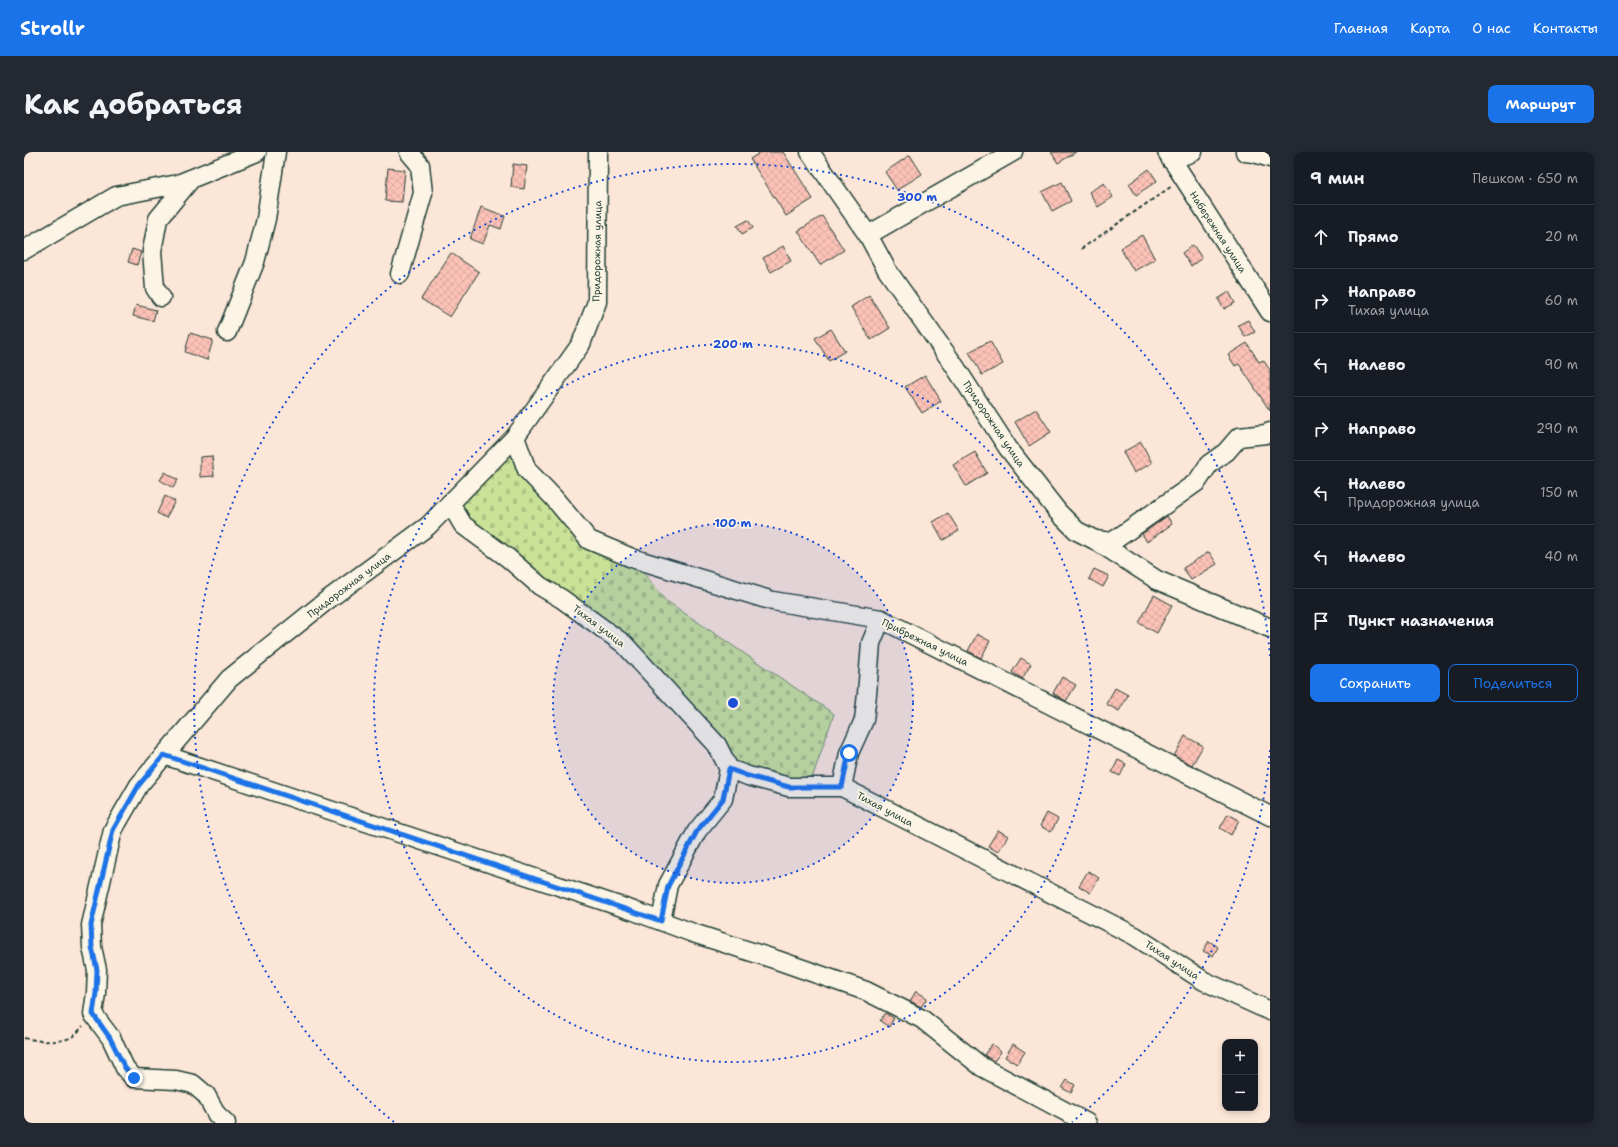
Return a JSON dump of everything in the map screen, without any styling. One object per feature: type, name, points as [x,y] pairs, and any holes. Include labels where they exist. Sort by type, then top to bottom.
[{"type":"street","points":[[24,250],[116,196],[178,184],[257,152]]},
{"type":"street","points":[[227,332],[257,255],[266,219],[276,152]]},
{"type":"street","points":[[400,274],[423,193],[420,165],[409,152]]},
{"type":"street","name":"Придорожная улица","points":[[93,1014],[97,970],[92,947],[91,925],[113,830],[139,785],[229,679],[326,601],[428,526],[515,437],[581,344],[597,302],[598,152]]},
{"type":"street","name":"Придорожная улица","points":[[810,152],[868,235],[888,270],[966,383],[1008,448],[1058,512],[1077,531],[1095,540],[1158,580],[1270,628]]},
{"type":"street","points":[[868,235],[1013,152]]},
{"type":"street","points":[[1169,156],[1193,152]]},
{"type":"street","points":[[1246,152],[1270,158]]},
{"type":"street","name":"Набережная улица","points":[[1169,156],[1270,312]]},
{"type":"street","points":[[161,297],[155,288],[152,251],[158,219],[191,179]]},
{"type":"street","points":[[1095,540],[1112,542],[1197,482],[1209,464],[1226,452],[1240,437],[1266,434],[1270,432]]},
{"type":"street","name":"Прибрежная улица","points":[[515,437],[527,470],[553,497],[588,540],[632,558],[773,600],[881,619],[1270,816]]},
{"type":"street","name":"Тихая улица","points":[[450,503],[463,525],[508,558],[540,586],[562,599],[624,644],[717,745],[729,769],[748,776],[789,787],[842,787],[1135,936],[1204,981],[1270,1011]]},
{"type":"street","points":[[842,787],[849,753],[864,720],[871,643],[881,619]]},
{"type":"street","points":[[164,755],[866,991],[922,1019],[982,1067],[1087,1123]]},
{"type":"street","points":[[661,921],[668,886],[697,831],[723,799],[729,769]]},
{"type":"street","points":[[93,1014],[110,1038],[125,1068],[134,1078],[176,1080],[193,1084],[206,1096],[217,1115],[226,1123]]},
{"type":"path","points":[[1081,249],[1183,178]]},
{"type":"path","points":[[24,1038],[43,1041],[61,1040],[73,1037],[93,1014]]},
{"type":"green space","points":[[515,437],[527,470],[589,540],[632,558],[665,600],[834,714],[809,787],[748,776],[666,688],[450,503]]},
{"type":"building","points":[[761,152],[783,152],[813,199],[786,216],[750,159]]},
{"type":"building","points":[[1051,152],[1076,152],[1058,163]]},
{"type":"building","points":[[910,155],[922,174],[897,190],[885,172]]},
{"type":"building","points":[[513,164],[527,166],[524,189],[511,187]]},
{"type":"building","points":[[388,168],[405,170],[402,202],[385,201]]},
{"type":"building","points":[[1149,169],[1157,181],[1136,195],[1129,184]]},
{"type":"building","points":[[1062,182],[1071,201],[1052,211],[1042,192]]},
{"type":"building","points":[[1104,183],[1113,197],[1098,207],[1089,192]]},
{"type":"building","points":[[481,207],[505,216],[501,229],[490,225],[483,244],[470,239]]},
{"type":"building","points":[[822,216],[844,250],[820,265],[798,231]]},
{"type":"building","points":[[748,220],[753,228],[742,234],[737,226]]},
{"type":"building","points":[[1142,235],[1155,259],[1134,271],[1120,248]]},
{"type":"building","points":[[1193,245],[1202,258],[1191,266],[1182,253]]},
{"type":"building","points":[[783,246],[791,261],[771,272],[763,258]]},
{"type":"building","points":[[132,249],[141,252],[137,265],[128,262]]},
{"type":"building","points":[[451,253],[479,272],[450,317],[421,299]]},
{"type":"building","points":[[1229,292],[1235,303],[1224,309],[1218,299]]},
{"type":"building","points":[[869,295],[890,328],[871,340],[851,307]]},
{"type":"building","points":[[136,305],[156,310],[153,321],[133,316]]},
{"type":"building","points":[[1248,320],[1255,332],[1245,337],[1238,325]]},
{"type":"building","points":[[831,329],[845,351],[829,361],[815,338]]},
{"type":"building","points":[[190,333],[213,340],[207,360],[185,352]]},
{"type":"building","points":[[990,341],[1003,364],[982,375],[969,352]]},
{"type":"building","points":[[1247,343],[1259,362],[1263,360],[1270,370],[1270,411],[1239,364],[1235,366],[1228,355]]},
{"type":"building","points":[[925,375],[941,401],[922,413],[905,387]]},
{"type":"building","points":[[1036,409],[1051,432],[1029,446],[1015,422]]},
{"type":"building","points":[[1141,442],[1152,463],[1134,473],[1123,452]]},
{"type":"building","points":[[975,452],[987,473],[966,486],[953,465]]},
{"type":"building","points":[[212,456],[214,476],[200,477],[200,457]]},
{"type":"building","points":[[165,472],[178,480],[173,488],[160,480]]},
{"type":"building","points":[[165,496],[175,501],[166,518],[157,513]]},
{"type":"building","points":[[948,513],[959,531],[943,540],[933,522]]},
{"type":"building","points":[[1167,516],[1172,524],[1147,542],[1142,534]]},
{"type":"building","points":[[1209,552],[1217,564],[1191,580],[1183,568]]},
{"type":"building","points":[[1094,569],[1109,576],[1103,587],[1089,579]]},
{"type":"building","points":[[1154,595],[1172,605],[1157,633],[1139,623]]},
{"type":"building","points":[[977,634],[990,641],[981,658],[968,651]]},
{"type":"building","points":[[1021,658],[1031,664],[1022,679],[1012,672]]},
{"type":"building","points":[[1062,677],[1076,685],[1066,701],[1053,693]]},
{"type":"building","points":[[1115,688],[1128,695],[1119,711],[1106,704]]},
{"type":"building","points":[[1185,736],[1203,746],[1192,765],[1174,756]]},
{"type":"building","points":[[1118,760],[1126,764],[1120,776],[1112,772]]},
{"type":"building","points":[[1047,813],[1058,819],[1051,832],[1040,826]]},
{"type":"building","points":[[1228,814],[1239,820],[1231,835],[1220,828]]},
{"type":"building","points":[[998,830],[1008,836],[998,852],[988,846]]},
{"type":"building","points":[[1088,871],[1099,878],[1090,893],[1079,886]]},
{"type":"building","points":[[1209,941],[1218,947],[1213,956],[1203,951]]},
{"type":"building","points":[[916,991],[927,998],[921,1007],[910,1001]]},
{"type":"building","points":[[885,1013],[894,1018],[889,1027],[880,1021]]},
{"type":"building","points":[[992,1044],[1001,1052],[994,1061],[984,1055]]},
{"type":"building","points":[[1013,1044],[1025,1052],[1017,1064],[1005,1057]]},
{"type":"building","points":[[1067,1080],[1075,1085],[1071,1093],[1062,1088]]},
{"type":"route","points":[[134,1078],[125,1068],[110,1038],[93,1014],[97,970],[92,947],[91,925],[113,830],[139,785],[164,755],[661,921],[668,886],[697,831],[723,799],[729,769],[748,776],[789,787],[842,787],[849,753]]}]
